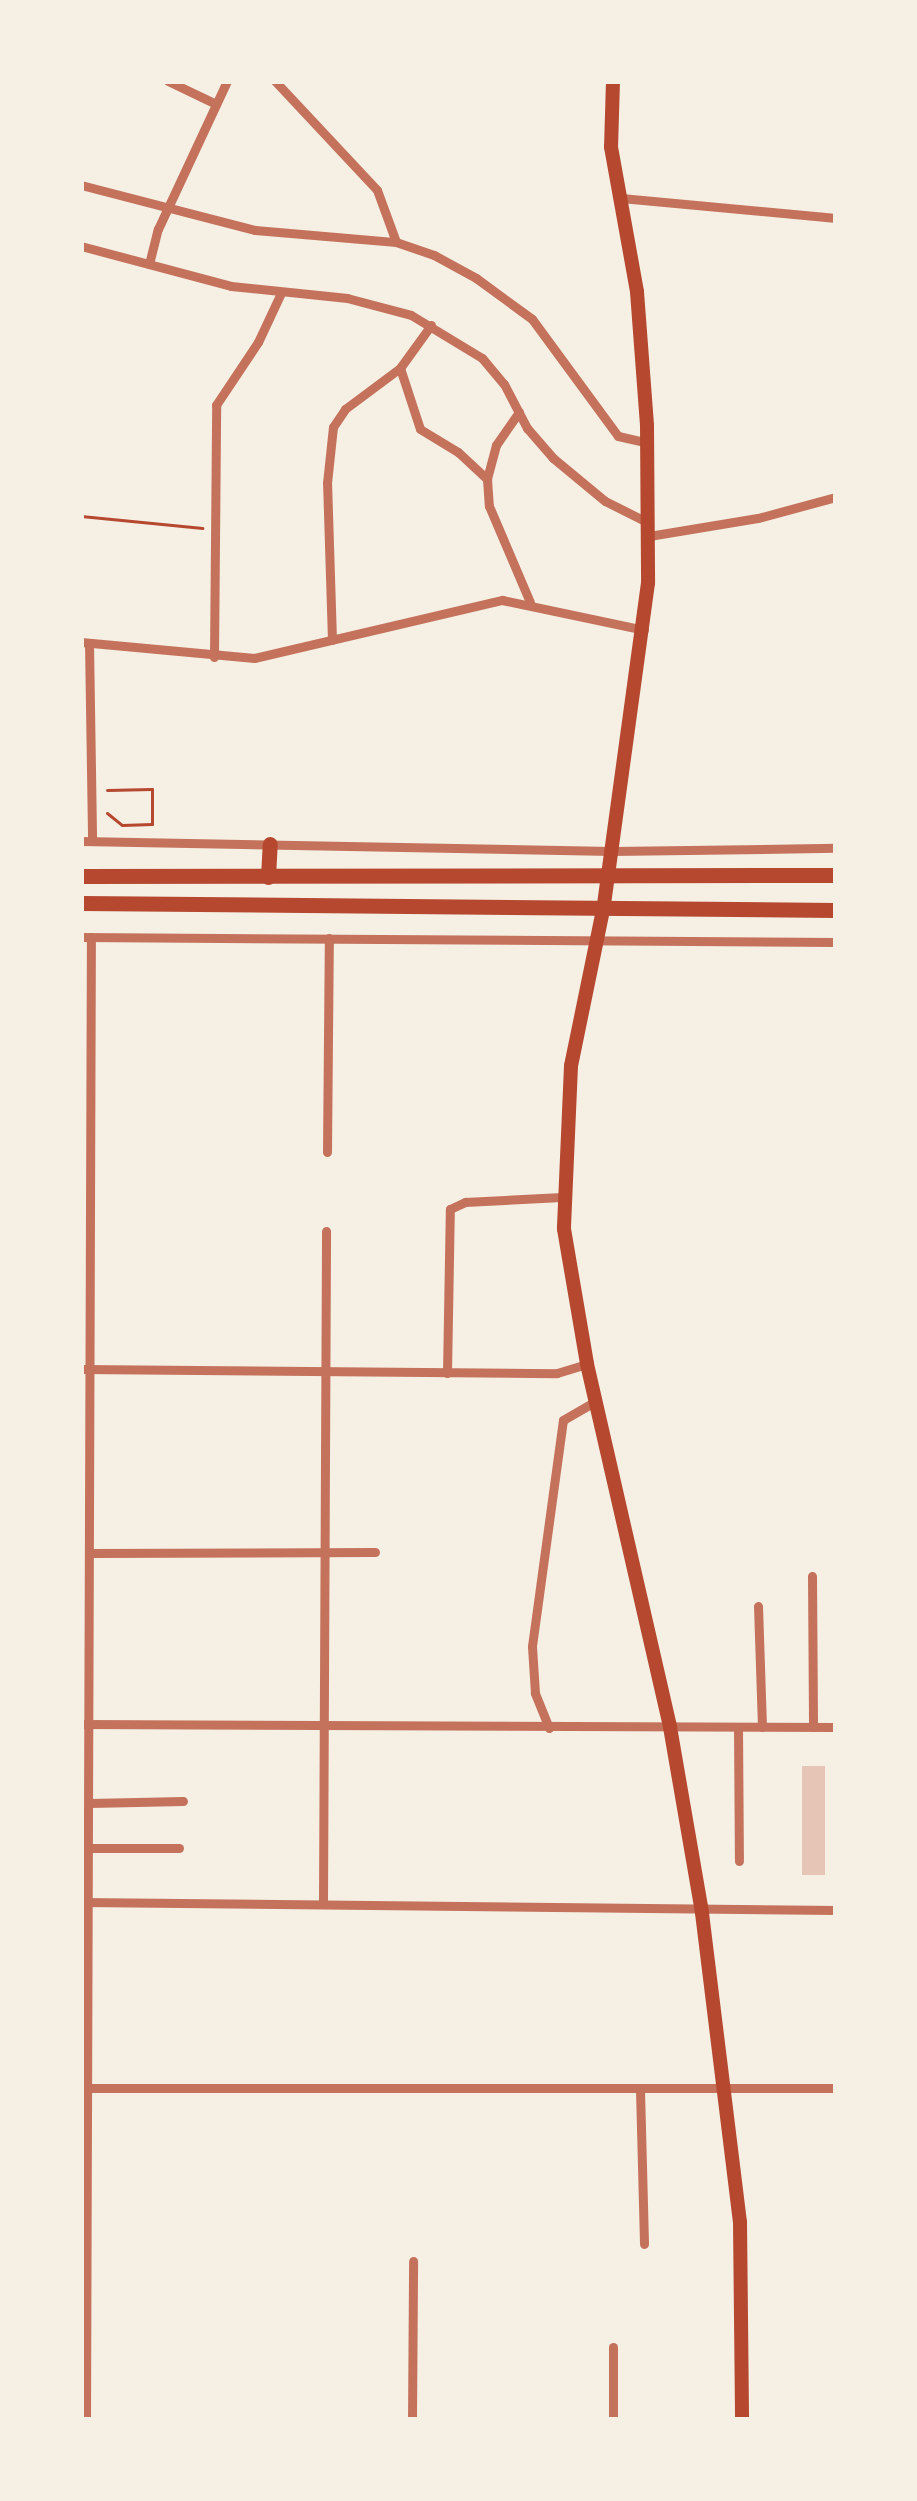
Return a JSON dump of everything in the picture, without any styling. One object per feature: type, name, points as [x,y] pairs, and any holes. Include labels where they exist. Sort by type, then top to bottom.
[{"type":"highway","points":[[268,877],[270,844]]},
{"type":"highway","points":[[81,877],[836,875]]},
{"type":"highway","points":[[81,903],[836,910]]},
{"type":"main road","points":[[612,81],[611,147],[637,292],[649,529],[644,629],[612,851],[571,1066],[562,1197],[587,1364],[670,1727],[702,1912],[741,2242],[742,2420]]},
{"type":"street","points":[[169,81],[216,104]]},
{"type":"street","points":[[149,264],[168,208],[227,81]]},
{"type":"street","points":[[275,81],[376,190],[396,242]]},
{"type":"street","points":[[81,185],[255,230],[396,242],[476,278],[532,319],[618,436],[648,443]]},
{"type":"street","points":[[621,198],[836,218]]},
{"type":"street","points":[[81,246],[280,293],[346,298],[431,325],[482,358],[553,458],[605,501],[649,529],[758,518],[836,497]]},
{"type":"street","points":[[214,657],[216,405],[258,343],[280,293]]},
{"type":"street","points":[[332,640],[327,483],[334,427],[345,409],[400,368],[431,325]]},
{"type":"street","points":[[400,368],[419,429],[458,452],[487,479]]},
{"type":"street","points":[[519,412],[496,445],[487,479],[489,506],[530,602]]},
{"type":"street","points":[[644,629],[530,602],[473,603],[254,658],[85,642],[86,841],[612,851],[836,848]]},
{"type":"street","points":[[86,2420],[85,1902],[90,1802],[86,1724],[92,1553],[86,1466],[86,937],[836,942]]},
{"type":"street","points":[[327,1152],[329,938]]},
{"type":"street","points":[[447,1373],[450,1209],[465,1202],[562,1197]]},
{"type":"street","points":[[323,1904],[326,1231]]},
{"type":"street","points":[[86,1369],[556,1373],[587,1364]]},
{"type":"street","points":[[549,1728],[535,1693],[532,1646],[563,1420],[596,1401]]},
{"type":"street","points":[[92,1553],[375,1552]]},
{"type":"street","points":[[812,1576],[814,1727]]},
{"type":"street","points":[[758,1606],[762,1727]]},
{"type":"street","points":[[86,1724],[836,1727]]},
{"type":"street","points":[[738,1727],[739,1861]]},
{"type":"street","points":[[90,1802],[183,1801]]},
{"type":"street","points":[[89,1848],[179,1848]]},
{"type":"street","points":[[85,1902],[836,1910]]},
{"type":"street","points":[[84,2088],[836,2089]]},
{"type":"street","points":[[640,2090],[644,2244]]},
{"type":"street","points":[[412,2420],[413,2261]]},
{"type":"street","points":[[613,2347],[613,2420]]},
{"type":"path","points":[[81,517],[215,530]]},
{"type":"path","points":[[100,790],[152,789],[152,824],[122,825],[105,812]]},
{"type":"building","points":[[802,1766],[825,1766],[825,1875],[802,1875]]}]
